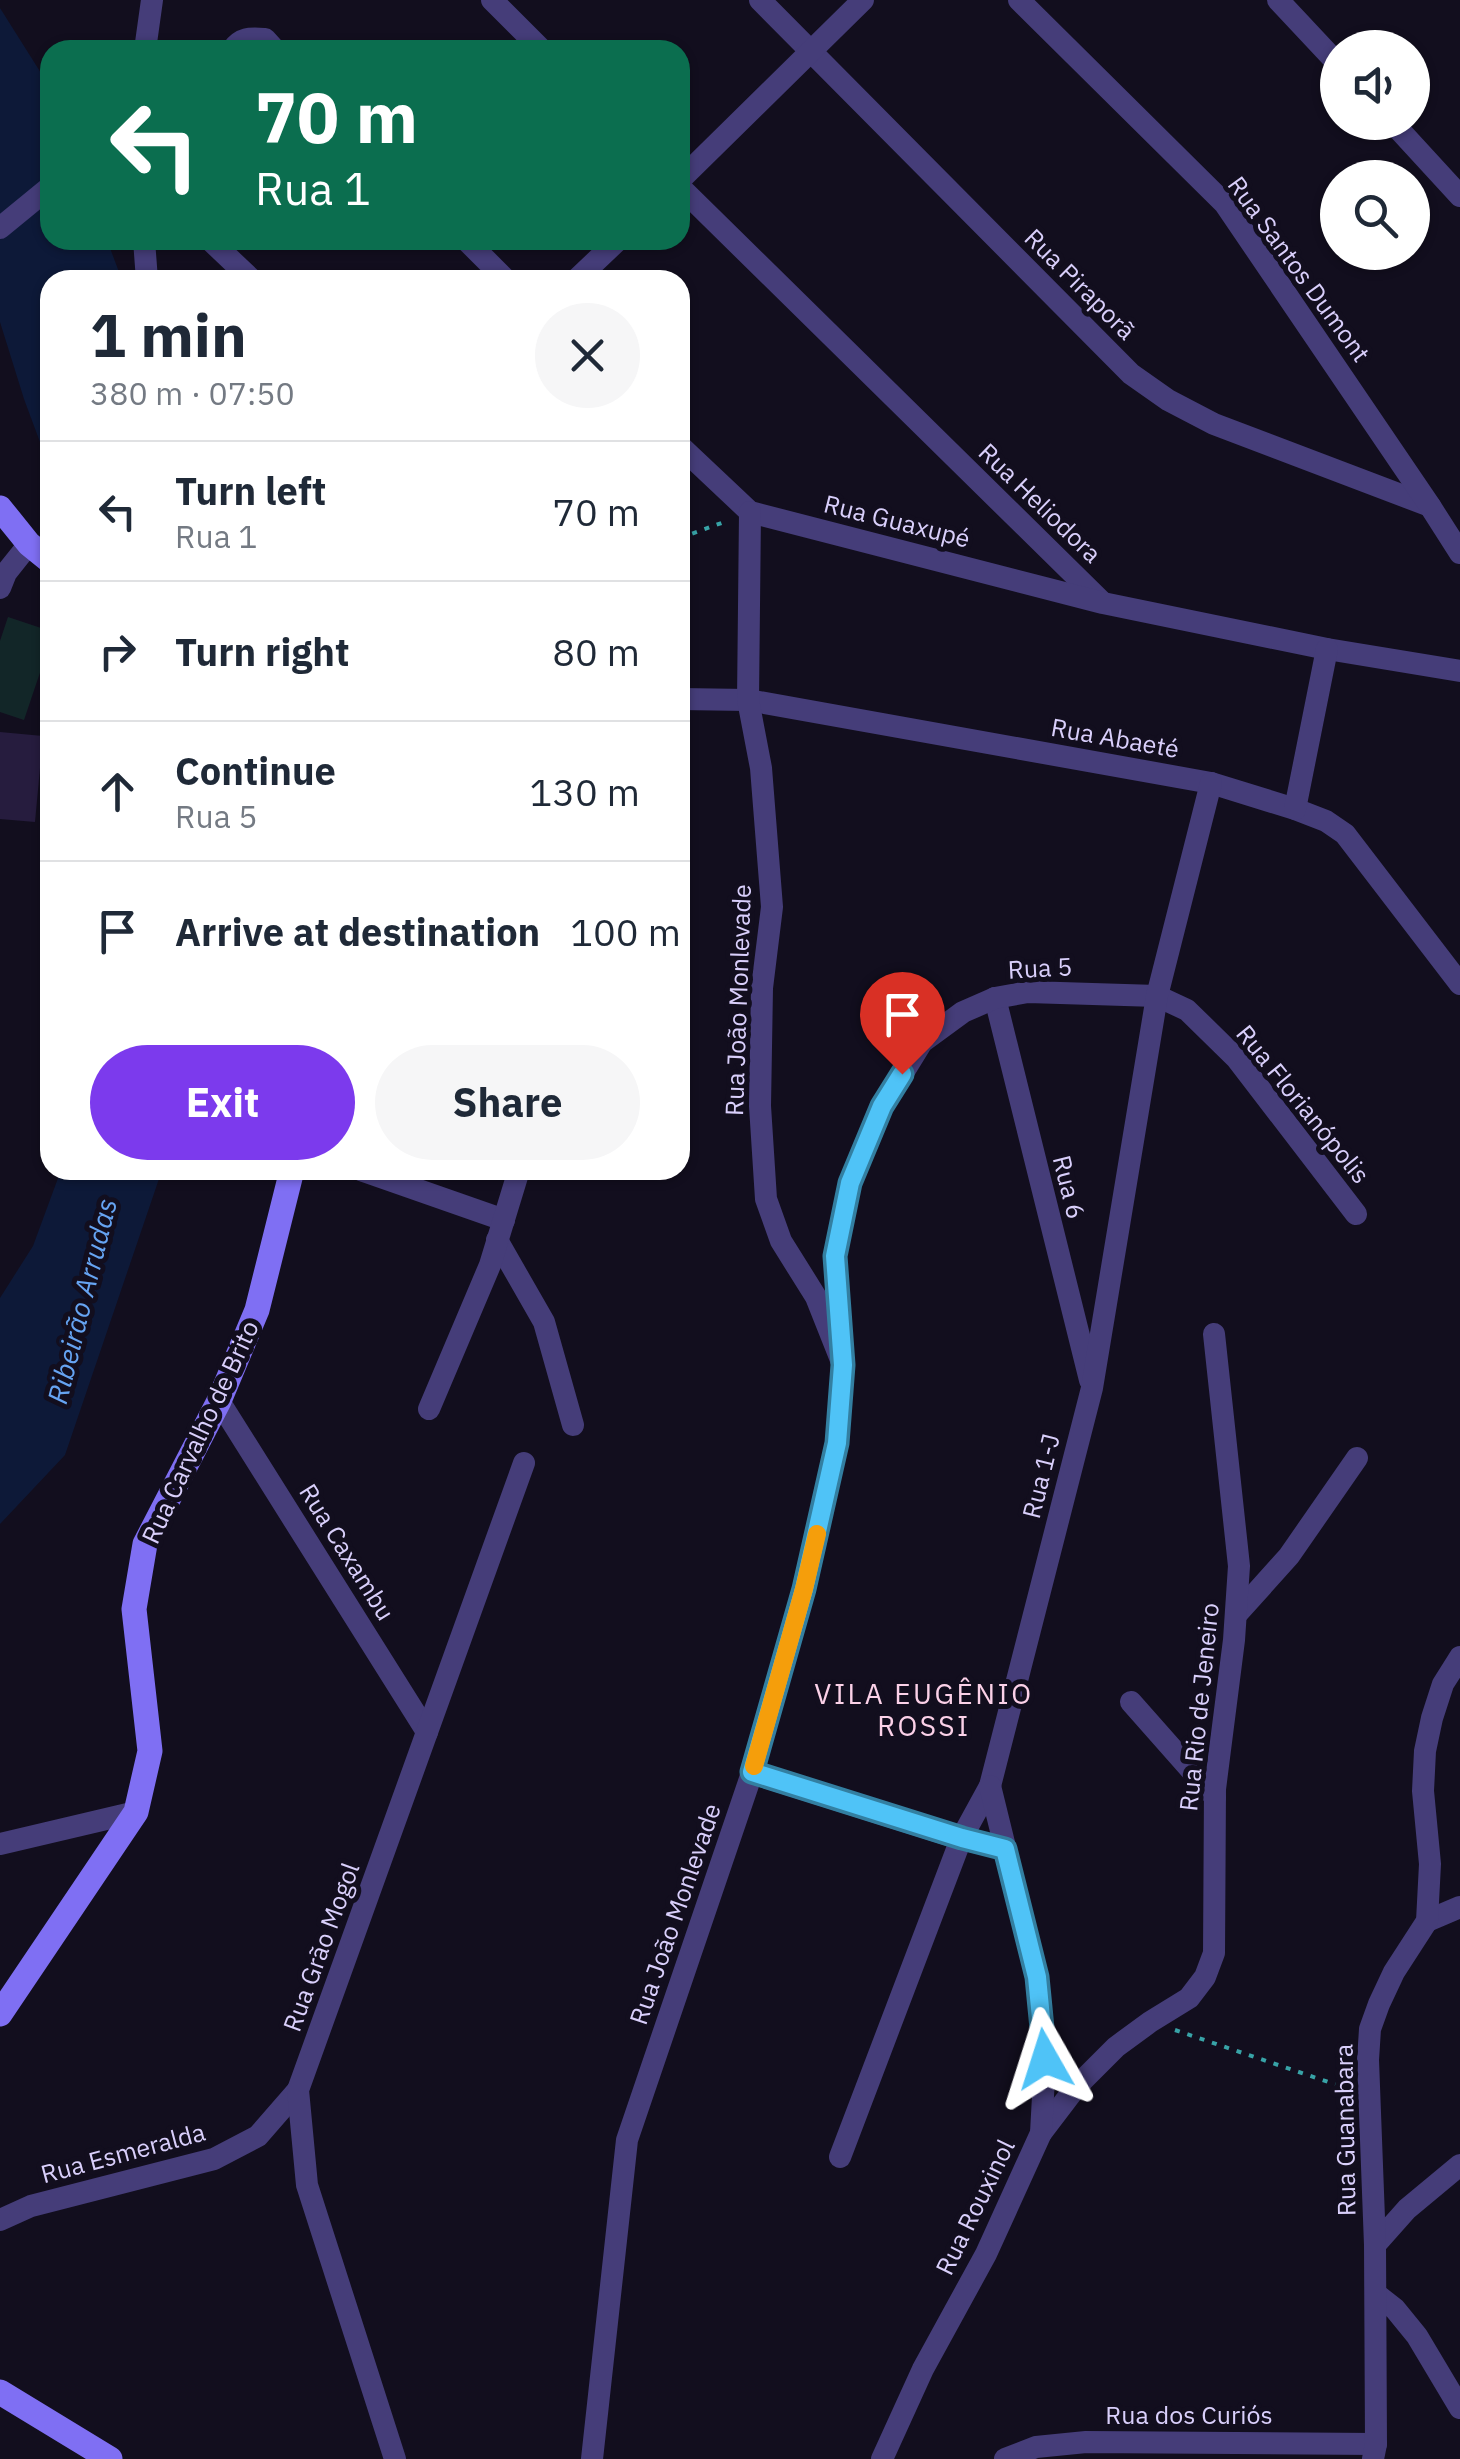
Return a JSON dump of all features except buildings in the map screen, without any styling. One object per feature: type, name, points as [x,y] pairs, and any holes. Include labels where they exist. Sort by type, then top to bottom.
[{"type":"street","points":[[146,40],[152,0]]},
{"type":"street","points":[[492,0],[532,40]]},
{"type":"street","name":"Rua Piraporã","points":[[760,0],[1131,374],[1168,400],[1214,424],[1430,506]]},
{"type":"street","points":[[690,174],[863,0]]},
{"type":"street","name":"Rua Santos Dumont","points":[[1019,0],[1225,204],[1460,553]]},
{"type":"street","points":[[1278,0],[1320,45]]},
{"type":"street","points":[[1409,140],[1460,196]]},
{"type":"street","name":"Rua Heliodora","points":[[690,194],[1103,603]]},
{"type":"street","points":[[0,228],[40,196]]},
{"type":"street","points":[[220,250],[242,270]]},
{"type":"street","points":[[476,250],[496,270]]},
{"type":"street","points":[[586,270],[608,250]]},
{"type":"street","points":[[690,455],[750,512]]},
{"type":"street","points":[[0,508],[40,553]]},
{"type":"street","name":"Rua Guaxupé","points":[[750,512],[1103,603]]},
{"type":"street","name":"Rua João Monlevade","points":[[592,2459],[627,2140],[752,1772],[804,1589],[837,1443],[843,1365],[816,1298],[781,1241],[766,1199],[760,1106],[762,988],[772,907],[761,768],[748,700],[750,512]]},
{"type":"street","points":[[0,588],[6,572],[29,544]]},
{"type":"street","points":[[1103,603],[1327,650],[1460,671]]},
{"type":"street","points":[[1295,809],[1327,650]]},
{"type":"street","name":"Rua Abaeté","points":[[690,699],[748,700],[1210,784],[1295,809],[1326,821],[1345,834],[1460,984]]},
{"type":"street","name":"Rua 1-J","points":[[840,2157],[962,1838],[990,1786],[1092,1388],[1157,996],[1210,784]]},
{"type":"street","name":"Rua 5","points":[[843,1365],[835,1256],[850,1183],[882,1106],[922,1042],[962,1012],[994,998],[1028,992],[1157,996]]},
{"type":"street","name":"Rua Florianópolis","points":[[1157,996],[1187,1010],[1237,1059],[1356,1214]]},
{"type":"street","name":"Rua 6","points":[[994,998],[1092,1388]]},
{"type":"street","name":"Rua Carvalho de Brito","points":[[0,2014],[136,1812],[150,1751],[134,1609],[145,1544],[219,1401],[258,1310],[290,1180]]},
{"type":"street","points":[[384,1180],[500,1230],[544,1322],[573,1425]]},
{"type":"street","points":[[428,1408],[490,1265],[515,1180]]},
{"type":"street","name":"Rua Rio de Jeneiro","points":[[1041,2133],[1076,2087],[1116,2047],[1189,1998],[1205,1977],[1214,1952],[1215,1797],[1240,1566],[1214,1334]]},
{"type":"street","name":"Rua Caxambu","points":[[219,1401],[428,1732]]},
{"type":"street","points":[[1236,1615],[1289,1556],[1357,1458]]},
{"type":"street","name":"Rua Grão Mogol","points":[[395,2459],[306,2185],[298,2090],[524,1463]]},
{"type":"street","points":[[1460,1657],[1443,1684],[1432,1718],[1423,1791],[1430,1864],[1427,1922],[1460,1907]]},
{"type":"street","points":[[1131,1702],[1215,1797]]},
{"type":"street","points":[[752,1772],[1005,1849]]},
{"type":"street","name":"Rua Rouxinol","points":[[882,2459],[922,2369],[986,2254],[1041,2133],[1045,2059],[1037,1977],[990,1786]]},
{"type":"street","points":[[0,1844],[136,1812]]},
{"type":"street","name":"Rua Guanabara","points":[[1375,2451],[1370,2028],[1394,1972],[1427,1922]]},
{"type":"street","name":"Rua Esmeralda","points":[[0,2220],[30,2206],[214,2159],[258,2136],[298,2090]]},
{"type":"street","points":[[1374,2245],[1460,2164]]},
{"type":"street","points":[[1376,2294],[1418,2336],[1460,2405]]},
{"type":"street","points":[[0,2392],[110,2459]]},
{"type":"street","name":"Rua dos Curiós","points":[[1005,2459],[1036,2447],[1086,2442],[1235,2450],[1375,2451]]},
{"type":"path","points":[[690,534],[750,512]]},
{"type":"path","points":[[1150,2022],[1370,2096]]},
{"type":"green space","points":[[8,617],[40,628],[40,673],[24,720],[0,712],[0,641]]},
{"type":"water","points":[[0,8],[40,71],[40,250],[111,250],[118,270],[40,270],[40,442],[0,322]]},
{"type":"water","name":"Ribeirão Arrudas","points":[[57,1180],[159,1180],[65,1455],[0,1524],[0,1298],[33,1246]]},
{"type":"slow traffic","points":[[754,1766],[817,1534]]},
{"type":"district","name":"VILA EUGÊNIO ROSSI","points":[[924,1710]]},
{"type":"route","points":[[902,1074],[882,1106],[850,1183],[835,1256],[843,1365],[837,1443],[804,1589],[752,1772],[1005,1849],[1037,1977],[1045,2059]]}]
